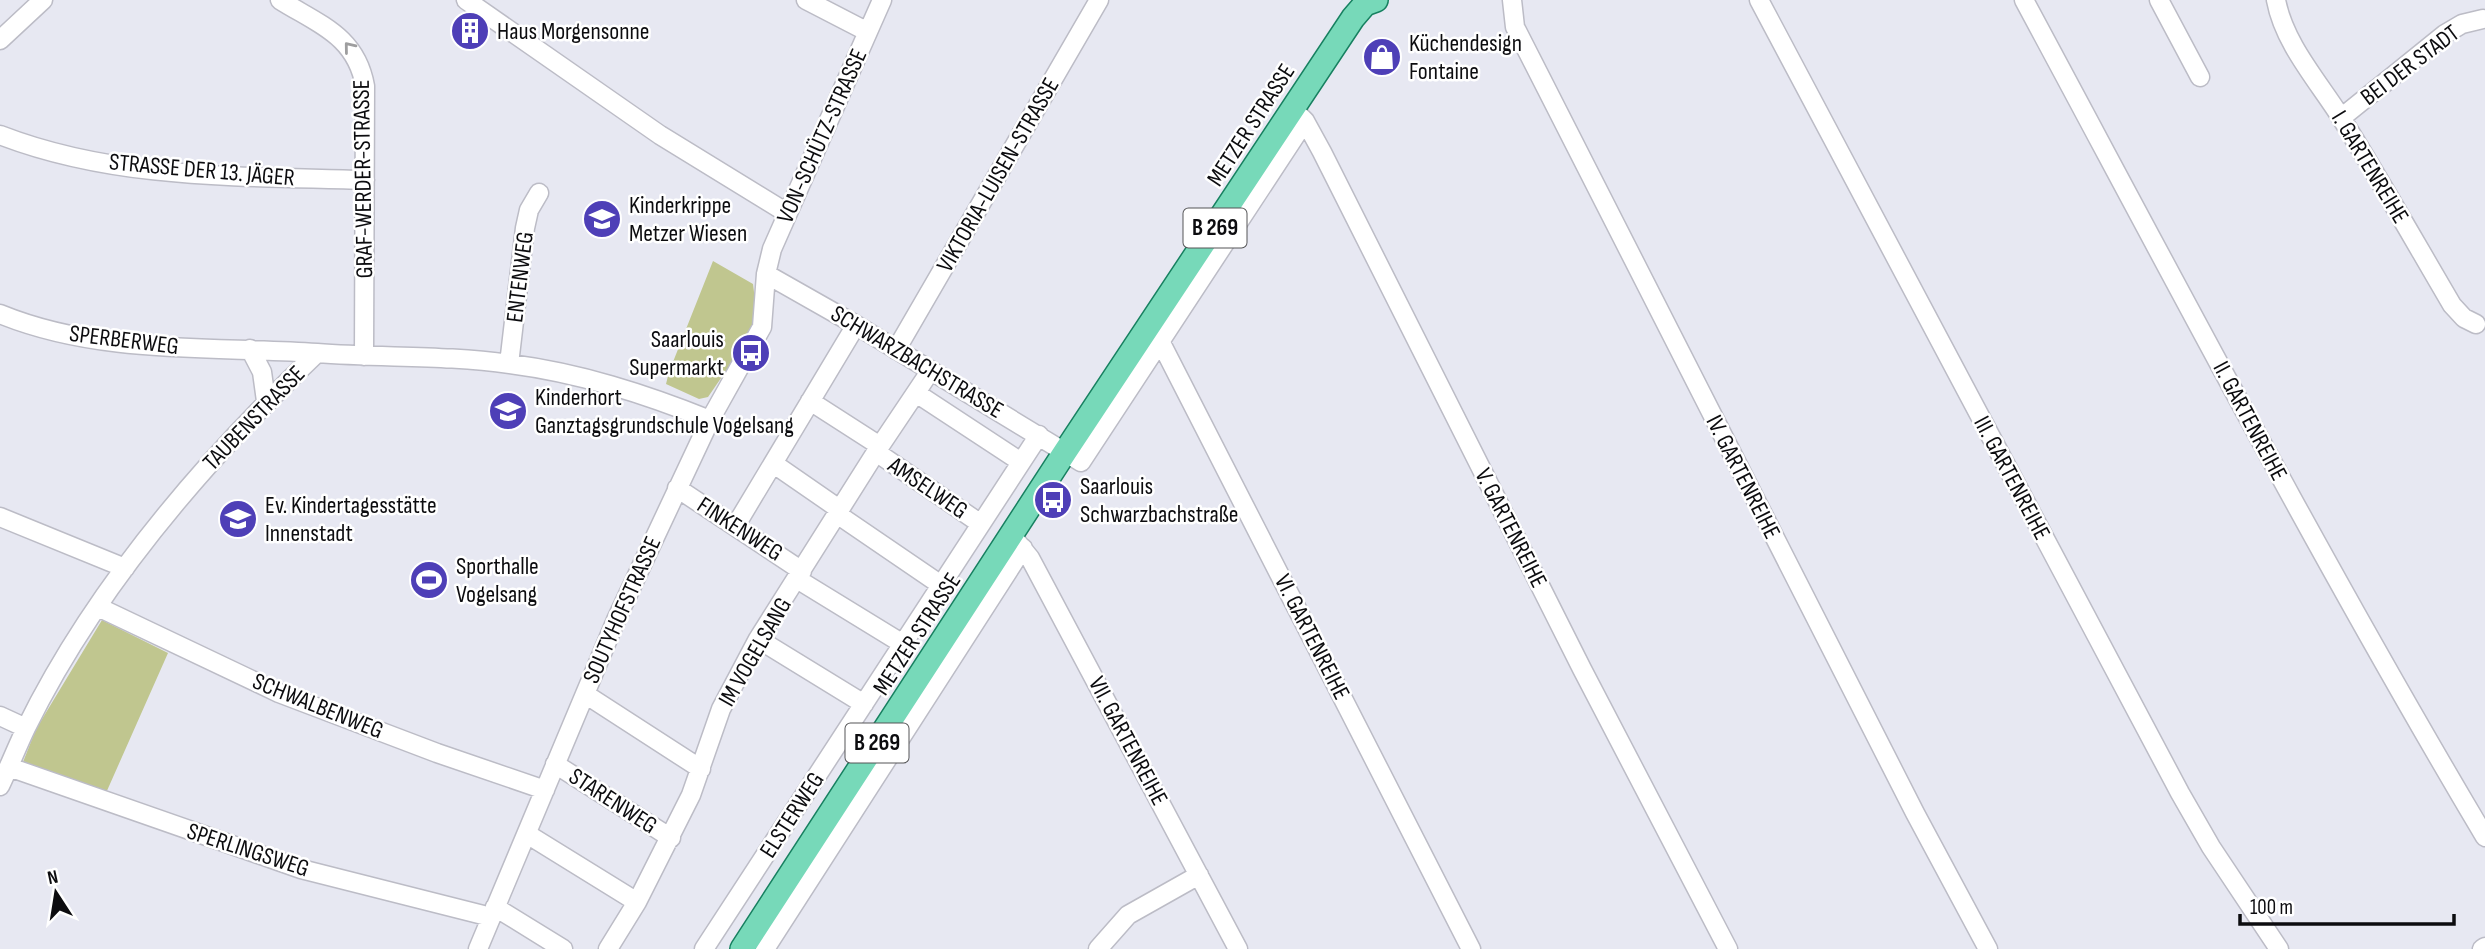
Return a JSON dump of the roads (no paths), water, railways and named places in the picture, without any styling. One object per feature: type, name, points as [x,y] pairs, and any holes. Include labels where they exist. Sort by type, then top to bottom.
[{"type":"main road","name":"METZER STRASSE","points":[[742,949],[1017,543],[1065,452],[1156,334],[1299,115],[1353,18],[1369,1]]},
{"type":"street","points":[[0,40],[43,0]]},
{"type":"street","name":"GRAF-WERDER-STRASSE","points":[[280,0],[340,37],[354,52],[362,69],[365,86],[364,356]]},
{"type":"street","points":[[466,0],[660,135],[787,213]]},
{"type":"street","points":[[806,0],[868,32]]},
{"type":"street","name":"VON-SCHÜTZ-STRASSE","points":[[766,274],[772,249],[787,213],[882,0]]},
{"type":"street","name":"VIKTORIA-LUISEN-STRASSE","points":[[896,350],[1099,0]]},
{"type":"street","name":"IV. GARTENREIHE","points":[[1512,0],[1515,27],[1915,813],[1988,949]]},
{"type":"street","name":"III. GARTENREIHE","points":[[1759,0],[2180,793],[2211,847],[2279,949]]},
{"type":"street","name":"II. GARTENREIHE","points":[[2024,0],[2291,498],[2407,707],[2485,837]]},
{"type":"street","points":[[2159,0],[2200,77]]},
{"type":"street","name":"I. GARTENREIHE","points":[[2276,0],[2293,45],[2341,118],[2452,305],[2464,318],[2476,324]]},
{"type":"street","name":"BEI DER STADT","points":[[2341,118],[2445,34],[2462,24],[2483,19]]},
{"type":"street","name":"V. GARTENREIHE","points":[[1299,115],[1728,949]]},
{"type":"street","name":"STRASSE DER 13. JÄGER","points":[[0,135],[44,150],[130,168],[223,176],[365,180]]},
{"type":"street","name":"ENTENWEG","points":[[509,363],[525,228],[529,210],[539,192]]},
{"type":"street","name":"SCHWARZBACHSTRASSE","points":[[766,274],[856,325],[1065,452]]},
{"type":"street","name":"SOUTYHOFSTRASSE","points":[[478,949],[585,694],[677,488],[710,420],[762,327],[766,274]]},
{"type":"street","name":"SPERBERWEG","points":[[0,314],[48,330],[122,344],[317,353]]},
{"type":"street","points":[[736,525],[856,325]]},
{"type":"street","name":"VI. GARTENREIHE","points":[[1156,334],[1471,949]]},
{"type":"street","points":[[250,349],[262,372],[266,401]]},
{"type":"street","name":"TAUBENSTRASSE","points":[[0,786],[26,728],[67,654],[125,568],[197,478],[266,401],[317,353],[509,363],[618,386],[674,404],[710,420]]},
{"type":"street","name":"IM VOGELSANG","points":[[608,949],[671,838],[691,795],[721,709],[758,639],[931,370]]},
{"type":"street","name":"SCHWARZBACHSTRASSE","points":[[916,393],[1021,462]]},
{"type":"street","name":"AMSELWEG","points":[[810,401],[981,524]]},
{"type":"street","name":"ELSTERWEG","points":[[705,949],[1039,435]]},
{"type":"street","points":[[774,464],[941,585]]},
{"type":"street","name":"FINKENWEG","points":[[677,488],[736,525],[800,575],[903,644]]},
{"type":"street","points":[[0,517],[125,568]]},
{"type":"street","name":"VII. GARTENREIHE","points":[[1017,543],[1030,558],[1238,949]]},
{"type":"street","name":"METZER STRASSE","points":[[765,949],[1017,543]]},
{"type":"street","name":"SCHWALBENWEG","points":[[98,607],[279,693],[437,753],[545,790]]},
{"type":"street","points":[[758,639],[864,704]]},
{"type":"street","points":[[585,694],[701,769]]},
{"type":"street","points":[[0,716],[26,728]]},
{"type":"street","name":"STARENWEG","points":[[555,764],[671,838]]},
{"type":"street","name":"SPERLINGSWEG","points":[[9,767],[301,869],[493,912]]},
{"type":"street","points":[[527,834],[637,902]]},
{"type":"street","points":[[1098,949],[1128,915],[1199,875]]},
{"type":"street","points":[[493,912],[563,949]]},
{"type":"place","name":"Haus Morgensonne","points":[[470,31]]},
{"type":"place","name":"Küchendesign Fontaine","points":[[1382,57]]},
{"type":"place","name":"Kinderkrippe Metzer Wiesen","points":[[602,219]]},
{"type":"place","name":"Saarlouis Supermarkt","points":[[751,353]]},
{"type":"place","name":"Kinderhort Ganztagsgrundschule Vogelsang","points":[[508,411]]},
{"type":"place","name":"Saarlouis Schwarzbachstraße","points":[[1053,500]]},
{"type":"place","name":"Ev. Kindertagesstätte Innenstadt","points":[[238,519]]},
{"type":"place","name":"Sporthalle Vogelsang","points":[[429,580]]}]
